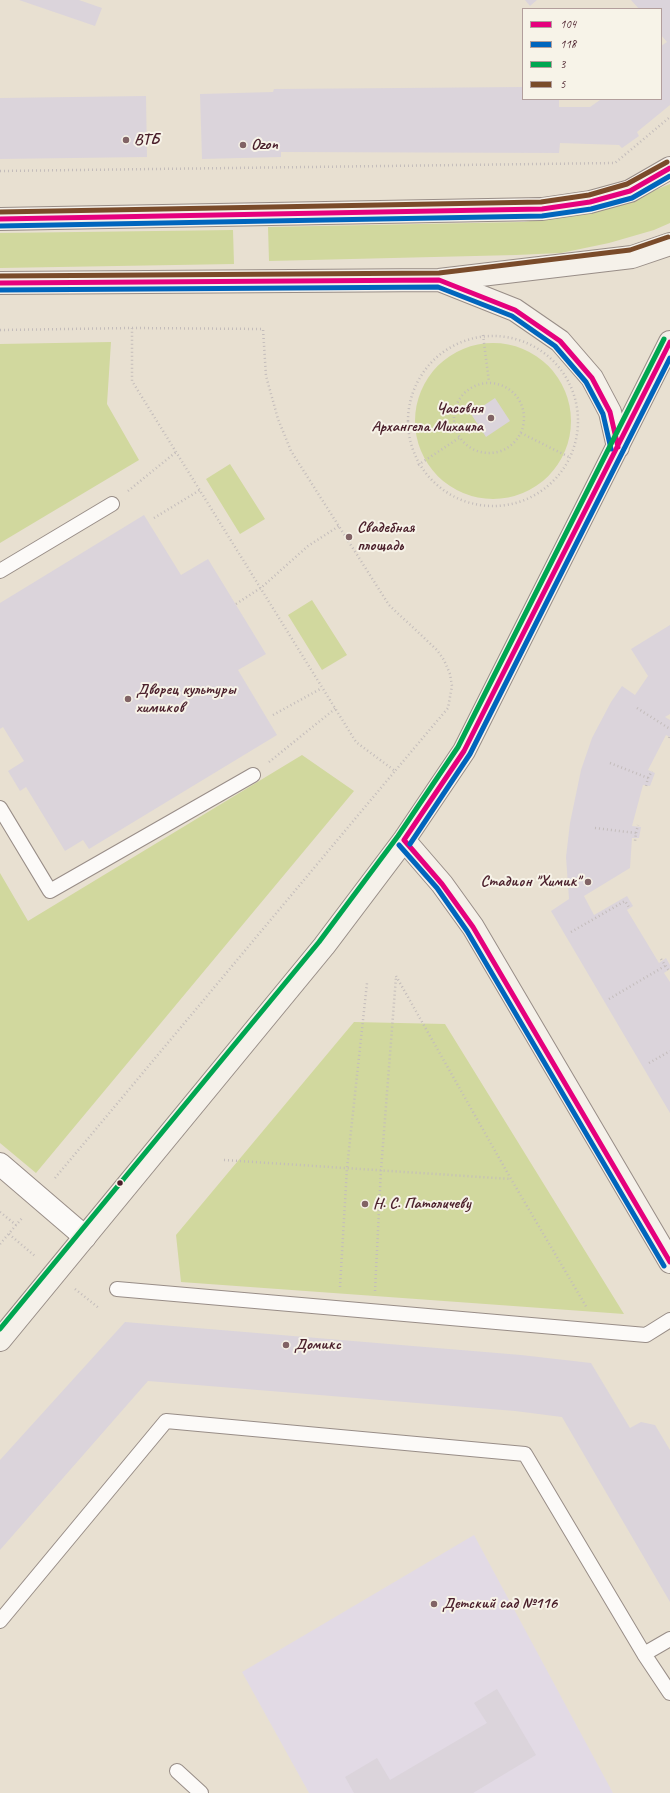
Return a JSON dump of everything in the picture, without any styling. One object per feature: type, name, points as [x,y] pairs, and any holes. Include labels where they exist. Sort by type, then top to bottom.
[{"type":"main road","points":[[0,219],[542,210],[590,202],[630,191],[670,168]]},
{"type":"main road","points":[[0,283],[440,280],[632,257],[670,244]]},
{"type":"main road","points":[[440,280],[515,310],[560,341],[592,378],[610,412],[618,447]]},
{"type":"main road","points":[[0,1340],[324,946],[404,840],[464,751],[670,342]]},
{"type":"main road","points":[[404,840],[442,884],[473,927],[670,1262]]},
{"type":"street","points":[[0,1164],[85,1237]]},
{"type":"lane","points":[[0,571],[112,504]]},
{"type":"lane","points":[[0,808],[50,891],[253,775]]},
{"type":"lane","points":[[117,1289],[646,1335],[670,1320]]},
{"type":"lane","points":[[0,1620],[166,1421],[525,1454],[644,1654],[670,1693]]},
{"type":"lane","points":[[644,1654],[670,1639]]},
{"type":"lane","points":[[177,1771],[201,1793]]},
{"type":"path","points":[[0,171],[616,163],[670,117]]},
{"type":"path","points":[[0,330],[132,328],[263,329],[266,376],[278,419],[291,451],[389,605],[437,650],[444,660],[451,680],[451,697],[448,708],[0,1244]]},
{"type":"path","points":[[132,328],[132,381],[262,587],[356,742],[395,771]]},
{"type":"path","points":[[483,335],[489,383]]},
{"type":"path","points":[[483,335],[519,339],[551,357],[572,387],[579,423],[571,458],[552,484],[526,501],[496,508],[466,503],[438,489],[418,465],[407,433],[409,399],[424,368],[450,346],[483,335]]},
{"type":"path","points":[[489,383],[503,386],[514,394],[522,406],[524,420],[521,433],[512,445],[499,452],[484,453],[470,448],[459,438],[454,426],[454,414],[458,401],[465,391],[477,385],[489,383]]},
{"type":"path","points":[[521,433],[571,458]]},
{"type":"path","points":[[418,465],[459,438]]},
{"type":"path","points":[[112,504],[176,452]]},
{"type":"path","points":[[154,518],[200,490]]},
{"type":"path","points":[[236,604],[262,587],[308,546],[339,526]]},
{"type":"path","points":[[274,715],[322,688]]},
{"type":"path","points":[[253,775],[336,708]]},
{"type":"path","points":[[638,708],[670,729]]},
{"type":"path","points":[[610,762],[648,778]]},
{"type":"path","points":[[646,786],[652,771]]},
{"type":"path","points":[[635,841],[638,825]]},
{"type":"path","points":[[595,828],[636,833]]},
{"type":"path","points":[[571,932],[625,901],[630,909]]},
{"type":"path","points":[[661,959],[669,972]]},
{"type":"path","points":[[609,999],[665,966]]},
{"type":"path","points":[[374,1311],[381,1170],[396,976],[511,1179],[601,1331]]},
{"type":"path","points":[[339,1308],[347,1168],[367,983]]},
{"type":"path","points":[[649,1063],[670,1051]]},
{"type":"path","points":[[224,1160],[511,1179]]},
{"type":"path","points":[[0,1212],[16,1225]]},
{"type":"shaded area","name":"Детский сад №116","points":[[474,1535],[613,1793],[309,1793],[242,1672]]},
{"type":"green space","points":[[670,184],[670,223],[654,230],[609,243],[561,253],[269,261],[268,227],[523,222],[543,220],[616,204]]},
{"type":"green space","points":[[233,230],[234,264],[0,268],[0,233]]},
{"type":"green space","points":[[111,342],[107,404],[139,460],[0,543],[0,344]]},
{"type":"green space","points":[[485,343],[501,343],[516,346],[530,352],[548,366],[562,384],[568,398],[571,421],[568,444],[562,458],[548,476],[530,490],[516,496],[501,499],[485,499],[470,496],[456,490],[438,476],[428,464],[418,444],[415,429],[415,413],[418,398],[424,384],[438,366],[450,356],[470,346]]},
{"type":"green space","points":[[230,464],[265,519],[240,534],[206,479]]},
{"type":"green space","points":[[312,600],[347,655],[322,670],[288,615]]},
{"type":"green space","points":[[302,755],[354,791],[36,1173],[0,1143],[0,873],[28,921]]},
{"type":"green space","points":[[354,1022],[445,1024],[624,1314],[181,1282],[176,1235]]},
{"type":"building","points":[[19,0],[79,0],[102,8],[95,26]]},
{"type":"building","points":[[525,0],[537,0],[530,6]]},
{"type":"building","points":[[631,0],[670,0],[670,105],[637,132],[639,136],[622,148],[619,145],[560,143],[559,153],[281,152],[281,157],[202,159],[200,94],[273,92],[274,89],[522,87],[522,100],[559,100],[559,107],[590,107],[600,100],[662,100],[662,45],[667,42],[662,36],[662,8],[638,8]]},
{"type":"building","points":[[146,96],[147,157],[0,159],[0,98]]},
{"type":"building","name":"Часовня Архангела Михаила","points":[[495,398],[510,421],[486,437],[471,414]]},
{"type":"building","name":"Дворец культуры химиков","points":[[144,515],[181,575],[208,559],[266,654],[238,670],[277,735],[89,849],[83,840],[65,851],[26,787],[20,791],[8,771],[24,761],[3,727],[0,729],[0,603]]},
{"type":"building","name":"Стадион \"Химик\"","points":[[670,625],[670,714],[665,717],[670,720],[670,737],[666,735],[648,770],[655,773],[650,786],[643,785],[632,826],[641,827],[639,838],[632,838],[630,868],[584,896],[594,915],[627,896],[633,906],[627,910],[659,963],[666,958],[670,965],[670,969],[664,973],[670,982],[670,1113],[551,911],[569,899],[566,857],[570,823],[581,770],[592,738],[611,702],[622,686],[635,695],[648,676],[631,649]]},
{"type":"building","points":[[125,1322],[521,1355],[591,1363],[630,1428],[641,1422],[655,1425],[670,1450],[670,1602],[562,1417],[515,1411],[148,1381],[0,1550],[0,1460]]},
{"type":"building","points":[[497,1689],[536,1755],[473,1793],[354,1793],[345,1777],[377,1758],[390,1780],[487,1723],[474,1703]]},
{"type":"transit line","name":"5","points":[[0,212],[541,202],[589,195],[627,184],[667,162]]},
{"type":"transit line","name":"104","points":[[0,219],[542,209],[590,202],[630,191],[670,168]]},
{"type":"transit line","name":"118","points":[[0,226],[542,216],[591,209],[632,198],[670,176]]},
{"type":"transit line","name":"5","points":[[0,276],[439,273],[630,250],[668,237]]},
{"type":"transit line","name":"104","points":[[0,283],[439,280],[515,310],[560,341],[592,378],[610,412],[618,447]]},
{"type":"transit line","name":"118","points":[[0,290],[438,287],[512,316],[555,346],[586,382],[603,414],[611,449]]},
{"type":"transit line","name":"3","points":[[0,1329],[319,942],[398,836],[458,747],[664,339]]},
{"type":"transit line","name":"104","points":[[404,840],[464,751],[670,342]]},
{"type":"transit line","name":"118","points":[[410,844],[470,754],[670,358]]},
{"type":"transit line","name":"104","points":[[404,840],[442,884],[473,927],[670,1262]]},
{"type":"transit line","name":"118","points":[[399,845],[437,888],[467,931],[664,1266]]},
{"type":"place","name":"ВТБ","points":[[126,140]]},
{"type":"place","name":"Ozon","points":[[243,145]]},
{"type":"place","name":"Часовня Архангела Михаила","points":[[491,418]]},
{"type":"place","name":"Свадебная площадь","points":[[349,537]]},
{"type":"place","name":"Дворец культуры химиков","points":[[128,699]]},
{"type":"place","name":"Стадион \"Химик\"","points":[[588,882]]},
{"type":"place","name":"Н. С. Патоличеву","points":[[365,1204]]},
{"type":"place","name":"Домикс","points":[[286,1345]]},
{"type":"place","name":"Детский сад №116","points":[[434,1604]]}]
